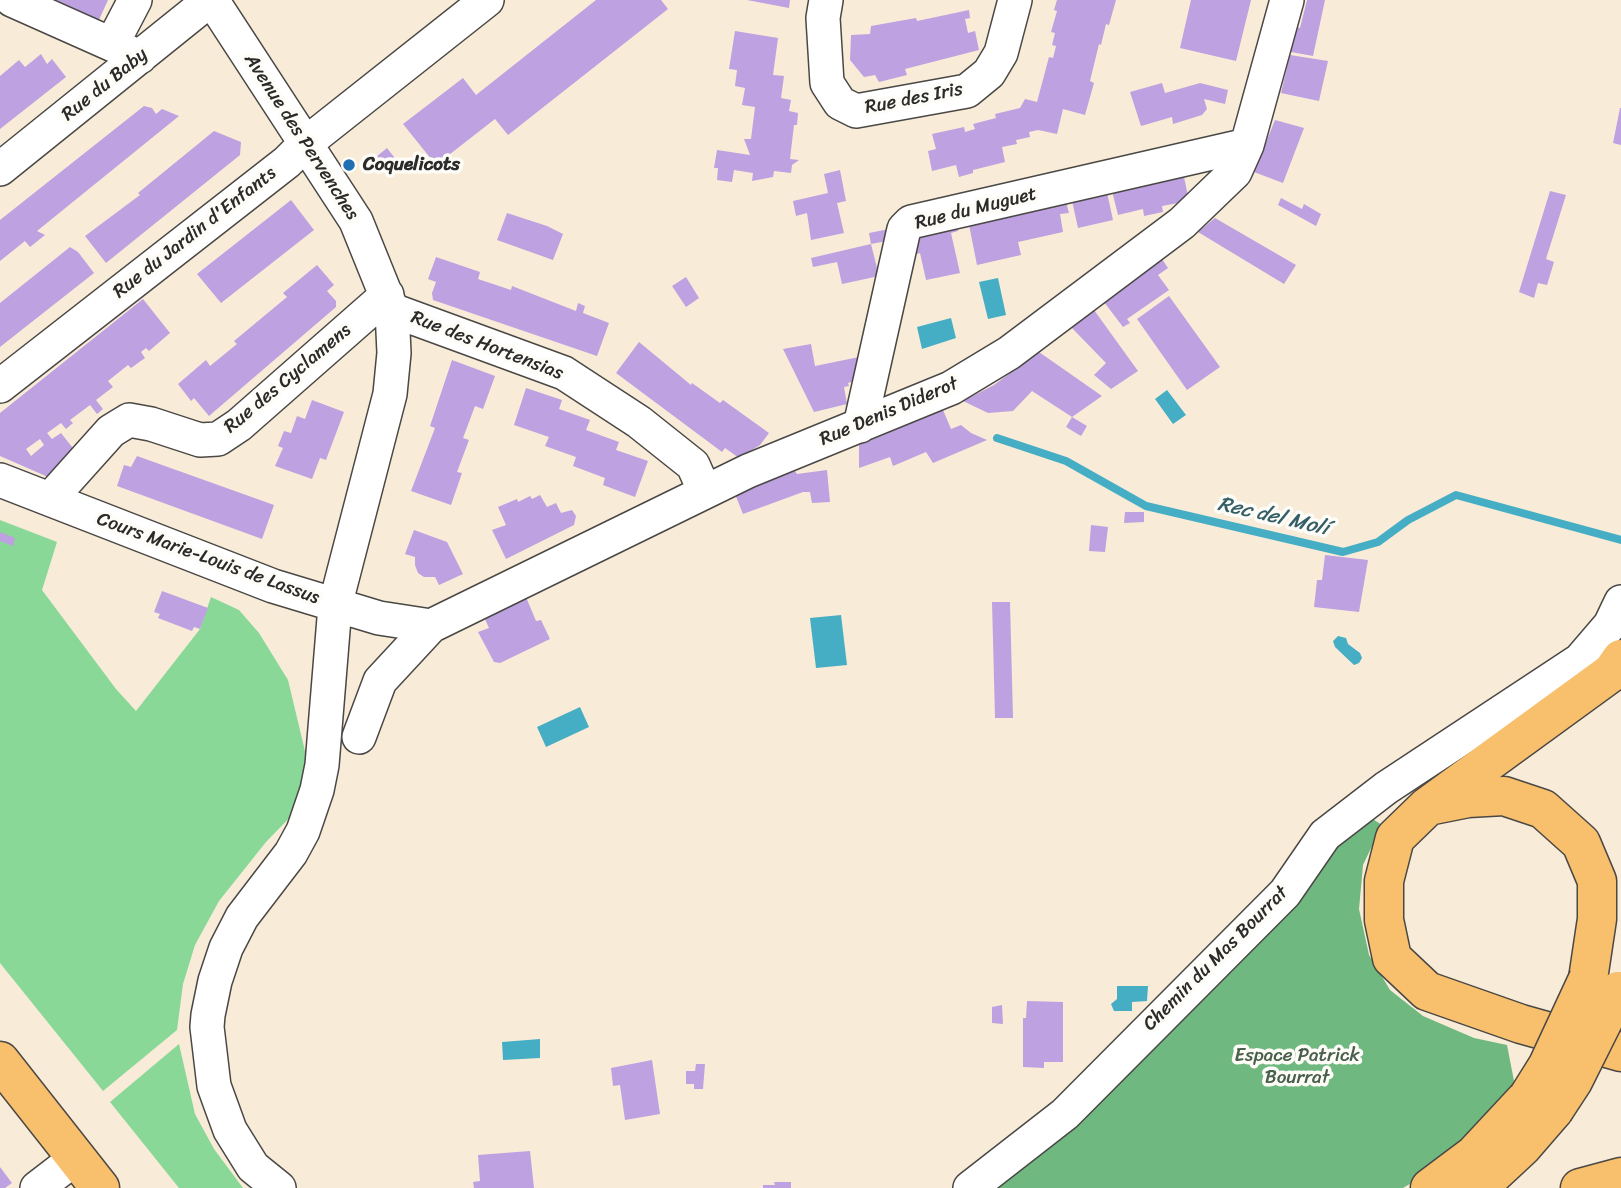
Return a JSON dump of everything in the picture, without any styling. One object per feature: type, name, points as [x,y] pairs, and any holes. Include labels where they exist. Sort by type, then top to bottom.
[{"type":"main road","points":[[1621,659],[1612,671],[1428,806],[1395,838],[1384,881],[1384,920],[1392,958],[1427,991],[1521,1024],[1621,1052]]},
{"type":"main road","points":[[1428,806],[1468,798],[1504,796],[1543,809],[1581,843],[1597,881],[1597,919],[1609,984]]},
{"type":"main road","points":[[1430,1188],[1573,1081],[1609,984],[1621,869]]},
{"type":"main road","points":[[0,1061],[100,1188]]},
{"type":"main road","points":[[1478,1188],[1522,1147],[1541,1104]]},
{"type":"main road","points":[[1580,1188],[1621,1177]]},
{"type":"street","points":[[12,0],[126,50],[135,0]]},
{"type":"street","name":"Rue du Baby","points":[[0,169],[126,50],[211,0]]},
{"type":"street","name":"Avenue des Pervenches","points":[[211,0],[356,221],[389,302],[394,353],[390,394],[335,606]]},
{"type":"street","name":"Rue du Jardin d'Enfants","points":[[0,386],[287,162],[305,144],[487,0]]},
{"type":"street","name":"Rue des Iris","points":[[826,0],[823,18],[827,83],[840,103],[856,111],[967,91],[989,73],[1001,53],[1015,0]]},
{"type":"street","name":"Rue Denis Diderot","points":[[431,626],[748,471],[951,388],[1009,353],[1182,223],[1236,172],[1247,145],[1287,0]]},
{"type":"street","name":"Rue du Muguet","points":[[860,426],[904,229],[911,222],[1247,145]]},
{"type":"street","name":"Rue des Hortensias","points":[[389,302],[564,373],[639,422],[693,465],[705,492]]},
{"type":"street","name":"Rue des Cyclamens","points":[[50,499],[111,431],[129,419],[200,440],[218,439],[239,425],[389,302]]},
{"type":"street","name":"Cours Marie-Louis de Lassus","points":[[0,480],[273,586],[335,606],[323,754],[317,790],[303,831],[291,853],[242,917],[226,948],[208,1015],[214,1086],[230,1130],[253,1167],[279,1188]]},
{"type":"street","name":"Chemin du Mas Bourrat","points":[[970,1188],[1065,1114],[1285,893],[1325,835],[1385,788],[1580,660],[1610,625],[1621,602]]},
{"type":"street","points":[[335,606],[408,624],[431,626]]},
{"type":"street","points":[[359,737],[380,681],[431,626]]},
{"type":"street","points":[[37,1188],[76,1158]]},
{"type":"green space","points":[[0,520],[57,542],[42,590],[116,689],[136,711],[200,629],[211,597],[239,610],[259,633],[288,680],[305,751],[305,771],[296,811],[266,842],[219,901],[195,945],[183,984],[177,1030],[103,1091],[0,963]]},
{"type":"green space","name":"Espace Patrick Bourrat","points":[[1368,816],[1382,825],[1363,865],[1359,909],[1369,955],[1390,990],[1423,1016],[1474,1038],[1507,1045],[1514,1081],[1493,1115],[1423,1176],[1403,1188],[988,1188],[1336,838]]},
{"type":"green space","points":[[179,1044],[195,1114],[214,1149],[243,1188],[179,1188],[110,1102]]},
{"type":"water","points":[[998,278],[1006,315],[988,319],[979,282]]},
{"type":"water","points":[[951,318],[956,338],[922,349],[917,327]]},
{"type":"water","points":[[1167,390],[1186,415],[1173,424],[1155,399]]},
{"type":"water","points":[[841,615],[847,665],[816,668],[810,618]]},
{"type":"water","points":[[1338,636],[1346,638],[1348,644],[1360,653],[1362,658],[1359,663],[1354,665],[1335,647],[1333,641]]},
{"type":"water","points":[[580,707],[589,727],[546,747],[537,727]]},
{"type":"water","points":[[1117,986],[1148,986],[1147,1001],[1132,1002],[1132,1011],[1114,1011],[1111,1004],[1117,999]]},
{"type":"water","points":[[540,1039],[540,1058],[503,1060],[502,1042]]},
{"type":"building","points":[[48,0],[108,0],[98,22]]},
{"type":"building","points":[[596,0],[661,0],[668,9],[508,135],[495,119],[436,165],[403,124],[463,78],[476,95]]},
{"type":"building","points":[[747,0],[790,0],[789,8]]},
{"type":"building","points":[[1057,0],[1116,0],[1109,25],[1106,24],[1101,45],[1099,44],[1090,81],[1094,83],[1085,115],[1063,109],[1057,134],[1038,130],[1029,132],[1030,137],[1016,140],[1017,144],[1002,147],[1005,162],[973,170],[973,173],[959,177],[956,165],[932,171],[928,151],[936,149],[932,134],[964,127],[965,132],[975,129],[973,124],[996,118],[995,114],[1020,108],[1025,99],[1037,102],[1049,57],[1053,58],[1056,46],[1052,45],[1055,33],[1051,32]]},
{"type":"building","points":[[1191,0],[1251,0],[1236,61],[1180,48]]},
{"type":"building","points":[[1307,0],[1325,0],[1313,56],[1291,52],[1295,26],[1300,28]]},
{"type":"building","points":[[969,10],[970,18],[965,19],[968,33],[975,31],[979,50],[905,69],[907,75],[879,82],[875,75],[864,77],[850,60],[851,35],[870,34],[871,26],[916,18],[917,21]]},
{"type":"building","points":[[735,31],[778,38],[773,75],[784,76],[781,98],[791,100],[789,111],[798,113],[790,159],[799,160],[792,165],[791,173],[774,171],[773,177],[752,181],[753,173],[734,170],[732,182],[717,180],[718,168],[714,168],[717,150],[750,155],[744,139],[751,139],[755,107],[742,105],[745,88],[735,86],[737,70],[729,69]]},
{"type":"building","points":[[41,54],[47,64],[52,59],[66,77],[0,129],[0,76],[19,60],[25,67]]},
{"type":"building","points":[[1290,55],[1328,61],[1319,101],[1281,93]]},
{"type":"building","points":[[1162,83],[1165,93],[1200,83],[1228,90],[1225,104],[1204,99],[1207,109],[1202,115],[1173,124],[1172,117],[1141,126],[1130,92]]},
{"type":"building","points":[[144,106],[152,108],[156,114],[162,109],[179,116],[37,231],[45,235],[30,247],[25,241],[0,261],[0,220]]},
{"type":"building","points":[[1621,108],[1621,145],[1613,143]]},
{"type":"building","points":[[1275,120],[1304,128],[1283,183],[1254,172]]},
{"type":"building","points":[[214,131],[241,142],[240,155],[106,263],[85,236],[140,195],[138,193]]},
{"type":"building","points":[[387,148],[394,157],[383,165],[376,157]]},
{"type":"building","points":[[1198,167],[1200,173],[1184,177],[1189,201],[1162,206],[1163,212],[1144,216],[1143,209],[1118,215],[1111,187]]},
{"type":"building","points":[[840,170],[846,201],[837,203],[844,233],[811,240],[807,213],[796,216],[793,201],[828,193],[824,174]]},
{"type":"building","points":[[1106,188],[1113,220],[1078,228],[1071,196]]},
{"type":"building","points":[[1550,191],[1566,195],[1546,259],[1554,262],[1547,285],[1538,283],[1534,298],[1519,292]]},
{"type":"building","points":[[1065,198],[1069,213],[1060,214],[1063,232],[1018,242],[1021,255],[977,265],[969,225]]},
{"type":"building","points":[[1281,198],[1302,209],[1304,204],[1321,214],[1316,226],[1278,205]]},
{"type":"building","points":[[291,200],[314,230],[221,303],[197,274]]},
{"type":"building","points":[[507,213],[563,234],[553,260],[497,240]]},
{"type":"building","points":[[1215,218],[1296,265],[1284,284],[1198,232]]},
{"type":"building","points":[[957,222],[958,231],[951,233],[960,273],[926,280],[920,253],[917,254],[916,231]]},
{"type":"building","points":[[889,229],[892,240],[871,244],[869,233]]},
{"type":"building","points":[[871,244],[879,276],[842,284],[837,262],[813,267],[811,258]]},
{"type":"building","points":[[70,247],[78,252],[94,273],[0,347],[0,303]]},
{"type":"building","points":[[436,257],[480,272],[478,279],[511,290],[512,286],[576,311],[578,303],[585,306],[583,313],[609,323],[597,356],[433,300],[432,293],[436,282],[428,279]]},
{"type":"building","points":[[1162,259],[1168,268],[1158,275],[1169,290],[1127,319],[1130,323],[1123,327],[1104,302]]},
{"type":"building","points":[[317,265],[334,285],[327,291],[336,301],[336,307],[209,416],[194,398],[191,401],[178,384],[206,360],[210,366],[237,344],[234,341],[287,297],[283,293]]},
{"type":"building","points":[[686,277],[699,298],[686,307],[672,286]]},
{"type":"building","points":[[1169,296],[1220,367],[1187,390],[1137,319]]},
{"type":"building","points":[[143,299],[170,333],[149,351],[146,348],[141,352],[145,358],[131,368],[128,365],[108,381],[113,387],[96,400],[103,409],[97,414],[90,405],[70,420],[73,423],[66,429],[61,423],[47,433],[52,439],[61,433],[76,452],[48,477],[0,456],[0,413]],"holes":[[[40,439],[44,445],[31,456],[26,449]]]},
{"type":"building","points":[[1094,310],[1138,371],[1111,389],[1094,375],[1106,363],[1071,327]]},
{"type":"building","points":[[639,342],[691,385],[692,383],[720,403],[723,400],[769,433],[760,445],[739,458],[725,448],[722,452],[616,373]]},
{"type":"building","points":[[811,344],[815,366],[864,356],[858,380],[844,387],[847,404],[814,412],[783,349]]},
{"type":"building","points":[[1039,352],[1102,396],[1072,417],[1032,391],[1013,411],[988,413],[963,401],[994,385]]},
{"type":"building","points":[[452,360],[495,376],[483,409],[475,406],[463,438],[469,440],[457,472],[462,473],[451,505],[411,491],[435,428],[430,426]]},
{"type":"building","points":[[526,388],[562,400],[559,409],[590,420],[586,430],[619,442],[616,450],[648,461],[635,497],[603,485],[605,478],[573,466],[576,457],[545,446],[549,437],[514,425]]},
{"type":"building","points":[[312,400],[344,412],[326,460],[320,458],[312,479],[275,466],[283,448],[278,446],[284,431],[291,433],[297,416],[305,419]]},
{"type":"building","points":[[943,410],[951,429],[961,425],[987,440],[933,463],[926,452],[893,466],[890,457],[859,468],[859,445]]},
{"type":"building","points":[[1072,417],[1087,426],[1081,436],[1066,427]]},
{"type":"building","points":[[137,456],[274,505],[262,539],[117,486],[124,465],[131,467]]},
{"type":"building","points":[[827,470],[830,502],[812,503],[810,492],[803,492],[743,514],[735,494],[795,471],[797,474]]},
{"type":"building","points":[[540,495],[547,507],[556,503],[561,513],[572,510],[576,516],[574,525],[506,559],[492,530],[506,525],[498,507],[517,499],[518,502]]},
{"type":"building","points":[[1125,512],[1144,512],[1144,522],[1124,523]]},
{"type":"building","points":[[1091,525],[1108,527],[1105,552],[1089,551]]},
{"type":"building","points":[[414,530],[447,542],[463,574],[439,585],[435,577],[424,577],[418,573],[415,557],[405,554]]},
{"type":"building","points":[[0,532],[15,538],[13,546],[0,541]]},
{"type":"building","points":[[1325,555],[1368,560],[1359,612],[1314,607],[1317,580],[1322,580]]},
{"type":"building","points":[[162,591],[208,608],[200,629],[194,627],[192,631],[158,618],[160,614],[154,612]]},
{"type":"building","points":[[526,597],[536,621],[541,620],[550,639],[500,663],[494,662],[478,632],[489,628],[484,617]]},
{"type":"building","points":[[992,602],[1010,602],[1013,718],[995,718]]},
{"type":"building","points":[[1027,1001],[1063,1002],[1063,1062],[1044,1062],[1044,1068],[1023,1067],[1023,1018],[1026,1018]]},
{"type":"building","points":[[1002,1005],[1003,1024],[992,1023],[992,1007]]},
{"type":"building","points":[[652,1060],[660,1114],[625,1120],[620,1085],[613,1086],[611,1068]]},
{"type":"building","points":[[696,1064],[705,1064],[703,1089],[694,1089],[694,1084],[686,1084],[686,1071],[695,1071]]},
{"type":"building","points":[[530,1151],[534,1188],[474,1188],[473,1182],[480,1181],[478,1155]]},
{"type":"building","points":[[0,1167],[12,1183],[5,1188],[0,1188]]},
{"type":"building","points":[[774,1182],[791,1182],[791,1188],[763,1188],[763,1185],[775,1185]]},
{"type":"waterway","name":"Rec del Molí","points":[[997,438],[1066,461],[1146,506],[1343,552],[1378,542],[1408,520],[1456,495],[1621,540]]},
{"type":"place","name":"Coquelicots","points":[[349,165]]}]
